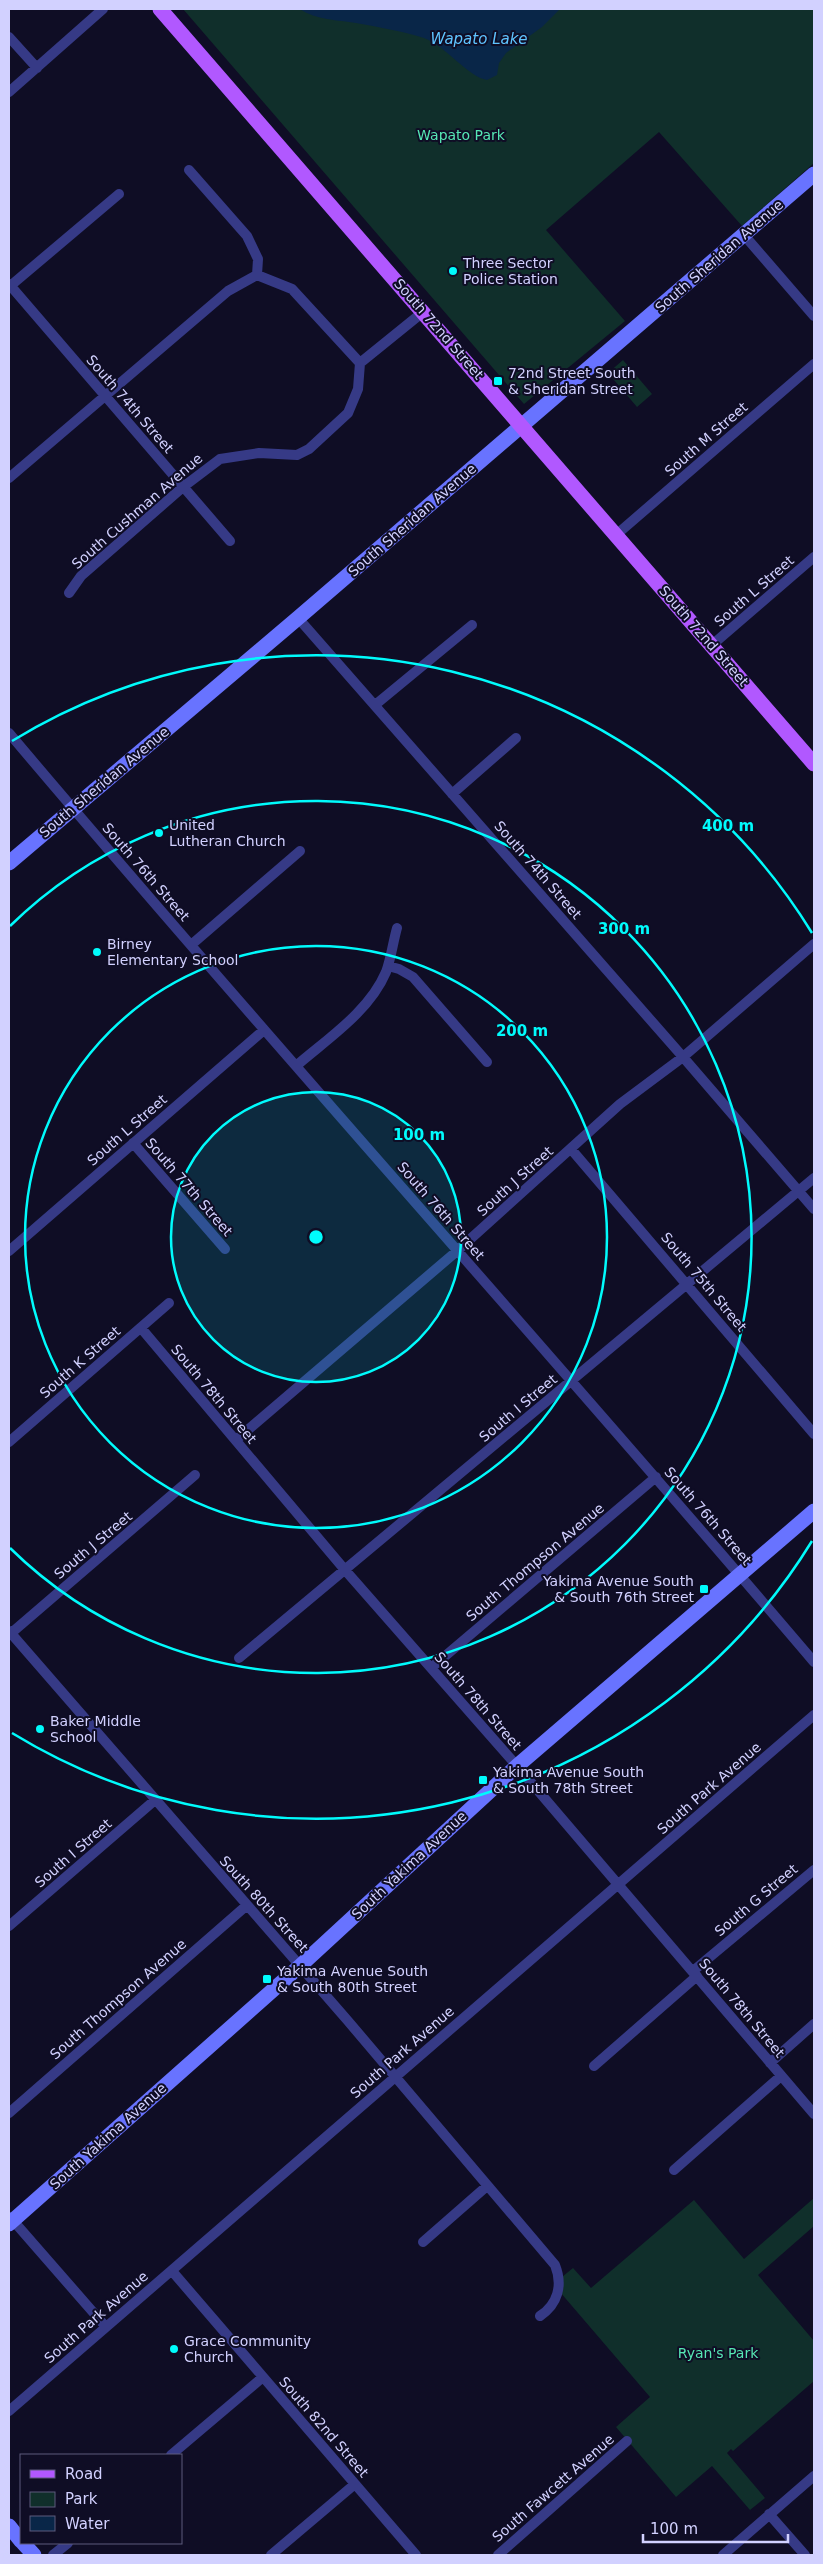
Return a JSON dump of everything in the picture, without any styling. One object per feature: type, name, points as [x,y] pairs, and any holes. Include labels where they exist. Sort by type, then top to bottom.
[{"type":"main road","name":"South 72nd Street","points":[[160,9],[812,758]]},
{"type":"main road","name":"South Sheridan Avenue","points":[[9,863],[298,618],[814,174]]},
{"type":"main road","name":"South Yakima Avenue","points":[[10,2220],[300,1966],[517,1766],[814,1511]]},
{"type":"main road","points":[[9,2526],[20,2540]]},
{"type":"main road","points":[[24,2544],[34,2555]]},
{"type":"street","points":[[9,92],[102,9]]},
{"type":"street","points":[[9,37],[37,68]]},
{"type":"street","points":[[189,170],[247,236],[258,259],[257,275]]},
{"type":"street","points":[[9,286],[119,194]]},
{"type":"street","points":[[744,235],[814,316]]},
{"type":"street","points":[[257,275],[292,289],[360,362],[424,312]]},
{"type":"street","points":[[9,478],[228,291],[257,275]]},
{"type":"street","name":"South 74th Street","points":[[9,286],[230,541]]},
{"type":"street","name":"South Cushman Avenue","points":[[69,593],[81,576],[183,487],[220,459],[259,453],[297,455],[309,449],[348,413],[361,378],[360,362]]},
{"type":"street","name":"South M Street","points":[[616,535],[814,364]]},
{"type":"street","name":"South L Street","points":[[712,645],[814,557]]},
{"type":"street","name":"South 74th Street","points":[[298,618],[684,1057],[814,1209]]},
{"type":"street","points":[[375,705],[472,625]]},
{"type":"street","name":"South 76th Street","points":[[9,733],[72,809],[457,1251],[573,1381],[814,1662]]},
{"type":"street","points":[[452,794],[516,738]]},
{"type":"street","points":[[191,945],[300,851]]},
{"type":"street","points":[[296,1066],[366,1003],[380,983],[388,966],[396,928]]},
{"type":"street","name":"South J Street","points":[[236,1440],[457,1251],[620,1104],[684,1057],[814,944]]},
{"type":"street","points":[[388,966],[413,977],[487,1062]]},
{"type":"street","name":"South L Street","points":[[9,1250],[264,1030]]},
{"type":"street","name":"South 77th Street","points":[[133,1143],[224,1249]]},
{"type":"street","name":"South 75th Street","points":[[571,1149],[814,1434]]},
{"type":"street","name":"South I Street","points":[[239,1658],[814,1178]]},
{"type":"street","name":"South K Street","points":[[9,1442],[169,1304]]},
{"type":"street","name":"South 78th Street","points":[[141,1328],[345,1570],[517,1766],[814,2114]]},
{"type":"street","name":"South J Street","points":[[9,1633],[195,1475]]},
{"type":"street","name":"South Thompson Avenue","points":[[432,1668],[656,1477]]},
{"type":"street","name":"South 80th Street","points":[[9,1633],[395,2076],[555,2266],[559,2274],[558,2292],[552,2306],[540,2316]]},
{"type":"street","name":"South Park Avenue","points":[[9,2411],[814,1715]]},
{"type":"street","name":"South I Street","points":[[9,1926],[155,1800]]},
{"type":"street","name":"South G Street","points":[[594,2066],[695,1974],[814,1870]]},
{"type":"street","name":"South Thompson Avenue","points":[[9,2113],[246,1906]]},
{"type":"street","points":[[770,2062],[814,2024]]},
{"type":"street","points":[[674,2170],[782,2076]]},
{"type":"street","points":[[423,2242],[488,2186]]},
{"type":"street","points":[[10,2220],[106,2327]]},
{"type":"street","name":"South 82nd Street","points":[[172,2270],[416,2555]]},
{"type":"street","points":[[172,2454],[263,2377]]},
{"type":"street","name":"South Fawcett Avenue","points":[[498,2555],[627,2441]]},
{"type":"street","points":[[723,2555],[814,2476]]},
{"type":"street","points":[[271,2555],[355,2484]]},
{"type":"street","points":[[769,2514],[805,2555]]},
{"type":"street","points":[[53,2555],[67,2544]]},
{"type":"green space","name":"Wapato Park","points":[[183,9],[814,9],[814,163],[742,226],[659,132],[546,230],[625,321],[524,404]]},
{"type":"green space","points":[[623,360],[652,394],[637,407],[608,373]]},
{"type":"green space","name":"Ryan's Park","points":[[814,2198],[814,2226],[758,2275],[814,2341],[814,2381],[733,2451],[731,2449],[727,2453],[765,2498],[750,2510],[712,2466],[676,2497],[616,2427],[650,2397],[560,2292],[562,2277],[573,2268],[591,2288],[694,2200],[744,2259]]},
{"type":"water","name":"Wapato Lake","points":[[300,9],[560,9],[542,27],[506,53],[499,63],[497,75],[487,80],[472,73],[424,38],[407,33],[320,17]]},
{"type":"place","name":"Three Sector Police Station","points":[[453,271]]},
{"type":"place","name":"72nd Street South & Sheridan Street","points":[[498,381]]},
{"type":"place","name":"United Lutheran Church","points":[[159,833]]},
{"type":"place","name":"Birney Elementary School","points":[[97,952]]},
{"type":"place","name":"Yakima Avenue South & South 76th Street","points":[[704,1589]]},
{"type":"place","name":"Baker Middle School","points":[[40,1729]]},
{"type":"place","name":"Yakima Avenue South & South 78th Street","points":[[483,1780]]},
{"type":"place","name":"Yakima Avenue South & South 80th Street","points":[[267,1979]]},
{"type":"place","name":"Grace Community Church","points":[[174,2349]]}]
